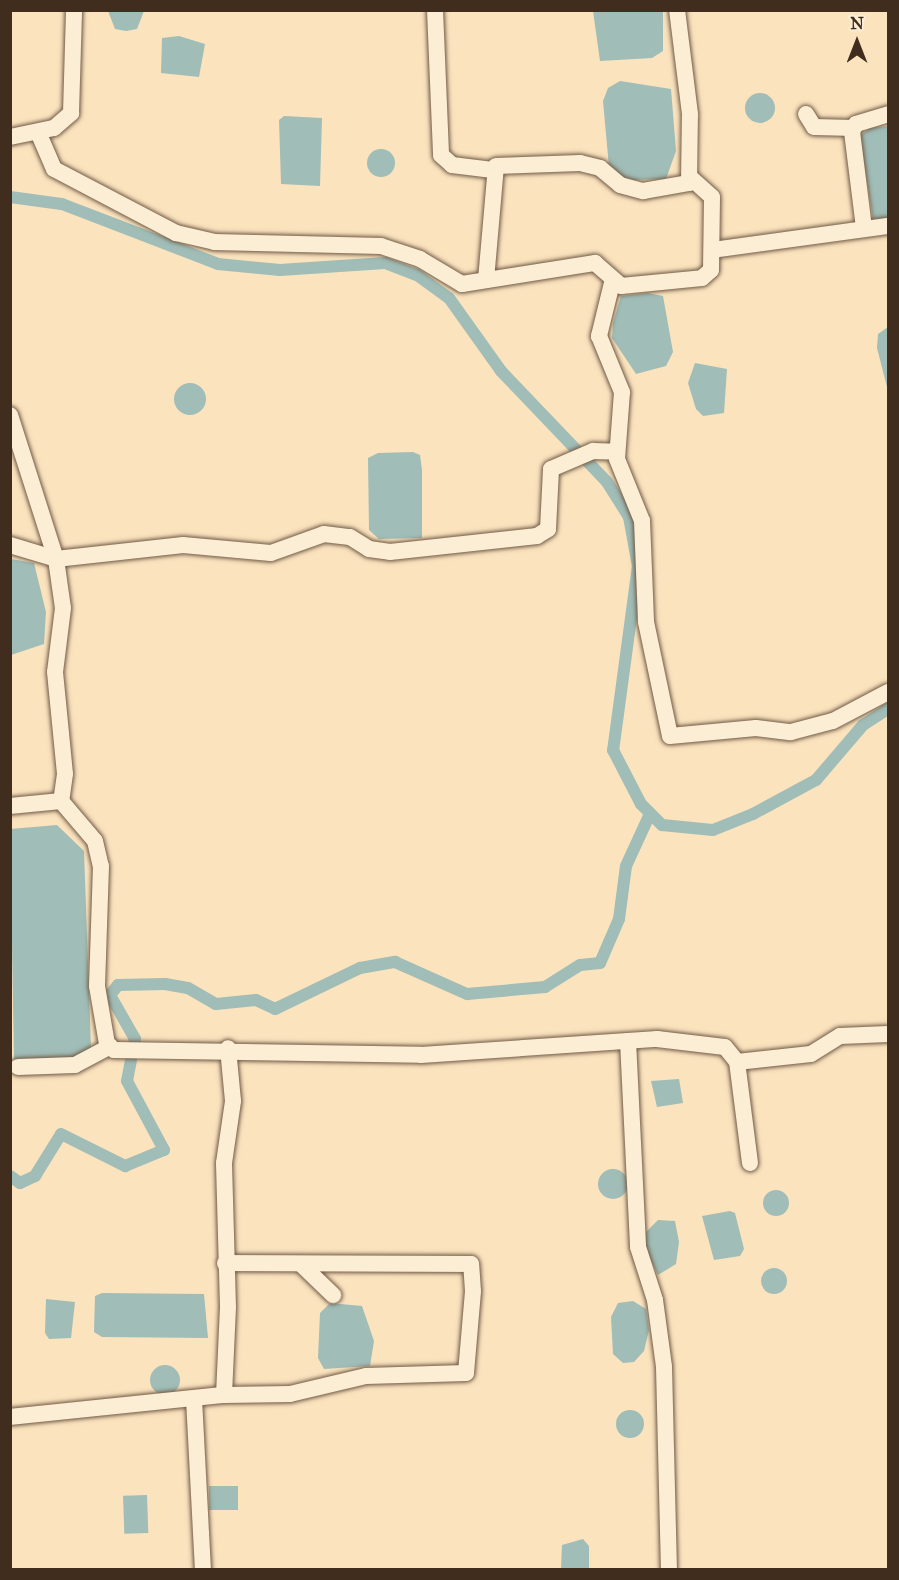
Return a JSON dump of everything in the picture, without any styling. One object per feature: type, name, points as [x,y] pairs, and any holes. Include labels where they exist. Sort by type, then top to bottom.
[{"type":"street","points":[[10,137],[54,128],[74,103],[74,10]]},
{"type":"street","points":[[435,10],[441,155],[452,165],[494,170],[580,164],[600,168],[620,185],[643,190],[683,187],[690,177],[677,10]]},
{"type":"street","points":[[806,114],[814,127],[854,128],[888,114]]},
{"type":"street","points":[[854,128],[864,228]]},
{"type":"street","points":[[38,132],[54,169],[176,233],[214,242],[381,246],[420,259],[462,284],[595,263],[612,283],[621,286],[702,279],[711,270],[712,197],[690,177]]},
{"type":"street","points":[[486,280],[494,170]]},
{"type":"street","points":[[712,250],[835,237],[864,228],[888,226]]},
{"type":"street","points":[[612,283],[600,336],[622,392],[617,452],[618,469],[642,521],[646,622],[670,736],[756,729],[790,732],[833,721],[888,692]]},
{"type":"street","points":[[10,415],[56,559],[63,608],[55,672],[65,774],[61,801],[95,841],[101,866],[97,986],[110,1046]]},
{"type":"street","points":[[10,545],[56,559],[183,545],[271,553],[324,534],[350,537],[369,549],[390,552],[537,536],[548,529],[551,469],[593,452],[617,452]]},
{"type":"street","points":[[10,806],[61,801]]},
{"type":"street","points":[[737,1062],[811,1054],[840,1036],[888,1034]]},
{"type":"street","points":[[18,1067],[75,1065],[110,1046],[421,1055],[628,1041],[725,1047],[737,1062],[750,1163]]},
{"type":"street","points":[[628,1041],[638,1247],[655,1300],[664,1367],[669,1569]]},
{"type":"street","points":[[224,1395],[224,1163],[233,1101],[228,1048]]},
{"type":"street","points":[[10,1417],[224,1395],[290,1394],[366,1376],[466,1373],[471,1264],[360,1260],[303,1266],[225,1263]]},
{"type":"street","points":[[303,1266],[333,1295]]},
{"type":"street","points":[[194,1399],[203,1569]]},
{"type":"water","points":[[108,10],[144,11],[137,29],[126,31],[115,29]]},
{"type":"water","points":[[593,11],[663,11],[663,51],[652,58],[600,61]]},
{"type":"water","points":[[179,36],[205,44],[199,77],[161,73],[162,38]]},
{"type":"water","points":[[620,81],[671,89],[676,151],[666,179],[634,180],[613,174],[609,167],[603,101],[608,88]]},
{"type":"water","points":[[760,93],[771,97],[775,108],[771,119],[760,123],[749,119],[745,108],[749,97]]},
{"type":"water","points":[[284,116],[322,118],[320,186],[281,184],[279,120]]},
{"type":"water","points":[[888,126],[888,219],[873,219],[860,136],[870,128]]},
{"type":"water","points":[[381,149],[391,153],[395,163],[391,173],[381,177],[371,173],[367,163],[371,153]]},
{"type":"water","points":[[648,293],[663,296],[673,352],[666,366],[636,374],[612,338],[613,323],[621,296]]},
{"type":"water","points":[[888,327],[888,391],[877,348],[878,334]]},
{"type":"water","points":[[695,363],[727,369],[724,413],[703,416],[696,409],[688,383]]},
{"type":"water","points":[[190,383],[202,387],[206,399],[202,411],[190,415],[178,411],[174,399],[178,387]]},
{"type":"water","points":[[413,452],[420,455],[422,470],[422,538],[379,539],[369,530],[368,458],[378,453]]},
{"type":"water","points":[[11,559],[34,563],[46,612],[44,644],[11,655]]},
{"type":"water","points":[[57,825],[84,851],[91,1049],[86,1057],[14,1061],[10,829]]},
{"type":"water","points":[[679,1079],[683,1103],[657,1107],[651,1081]]},
{"type":"water","points":[[613,1169],[623,1174],[628,1184],[623,1194],[613,1199],[603,1194],[598,1184],[603,1174]]},
{"type":"water","points":[[776,1190],[785,1194],[789,1203],[785,1212],[776,1216],[767,1212],[763,1203],[767,1194]]},
{"type":"water","points":[[730,1211],[735,1213],[744,1249],[740,1256],[714,1260],[702,1216]]},
{"type":"water","points":[[658,1220],[675,1221],[679,1242],[676,1264],[658,1275],[644,1246],[646,1232]]},
{"type":"water","points":[[774,1268],[783,1272],[787,1281],[783,1290],[774,1294],[765,1290],[761,1281],[765,1272]]},
{"type":"water","points":[[102,1293],[204,1294],[208,1338],[102,1337],[94,1332],[95,1296]]},
{"type":"water","points":[[46,1299],[75,1302],[71,1338],[49,1339],[45,1333]]},
{"type":"water","points":[[633,1301],[646,1309],[649,1330],[644,1351],[634,1362],[623,1363],[613,1354],[611,1317],[618,1303]]},
{"type":"water","points":[[330,1303],[362,1306],[374,1341],[370,1366],[324,1369],[318,1358],[320,1313]]},
{"type":"water","points":[[165,1365],[176,1369],[180,1380],[176,1391],[165,1395],[154,1391],[150,1380],[154,1369]]},
{"type":"water","points":[[630,1410],[640,1414],[644,1424],[640,1434],[630,1438],[620,1434],[616,1424],[620,1414]]},
{"type":"water","points":[[209,1486],[238,1486],[238,1510],[209,1510]]},
{"type":"water","points":[[147,1495],[148,1533],[124,1534],[123,1496]]},
{"type":"water","points":[[583,1539],[589,1546],[589,1569],[561,1569],[562,1545]]},
{"type":"waterway","points":[[10,197],[62,204],[218,264],[280,270],[385,263],[417,275],[449,298],[501,371],[607,482],[629,517],[638,566],[613,750],[641,804],[662,825],[713,830],[753,814],[816,780],[863,725],[888,709]]},
{"type":"waterway","points":[[10,1176],[20,1183],[35,1176],[61,1134],[125,1166],[164,1150],[127,1081],[135,1039],[110,995],[118,985],[165,984],[188,988],[216,1004],[256,1000],[275,1009],[360,968],[395,962],[467,994],[545,987],[580,965],[600,963],[619,919],[626,866],[649,816]]}]
